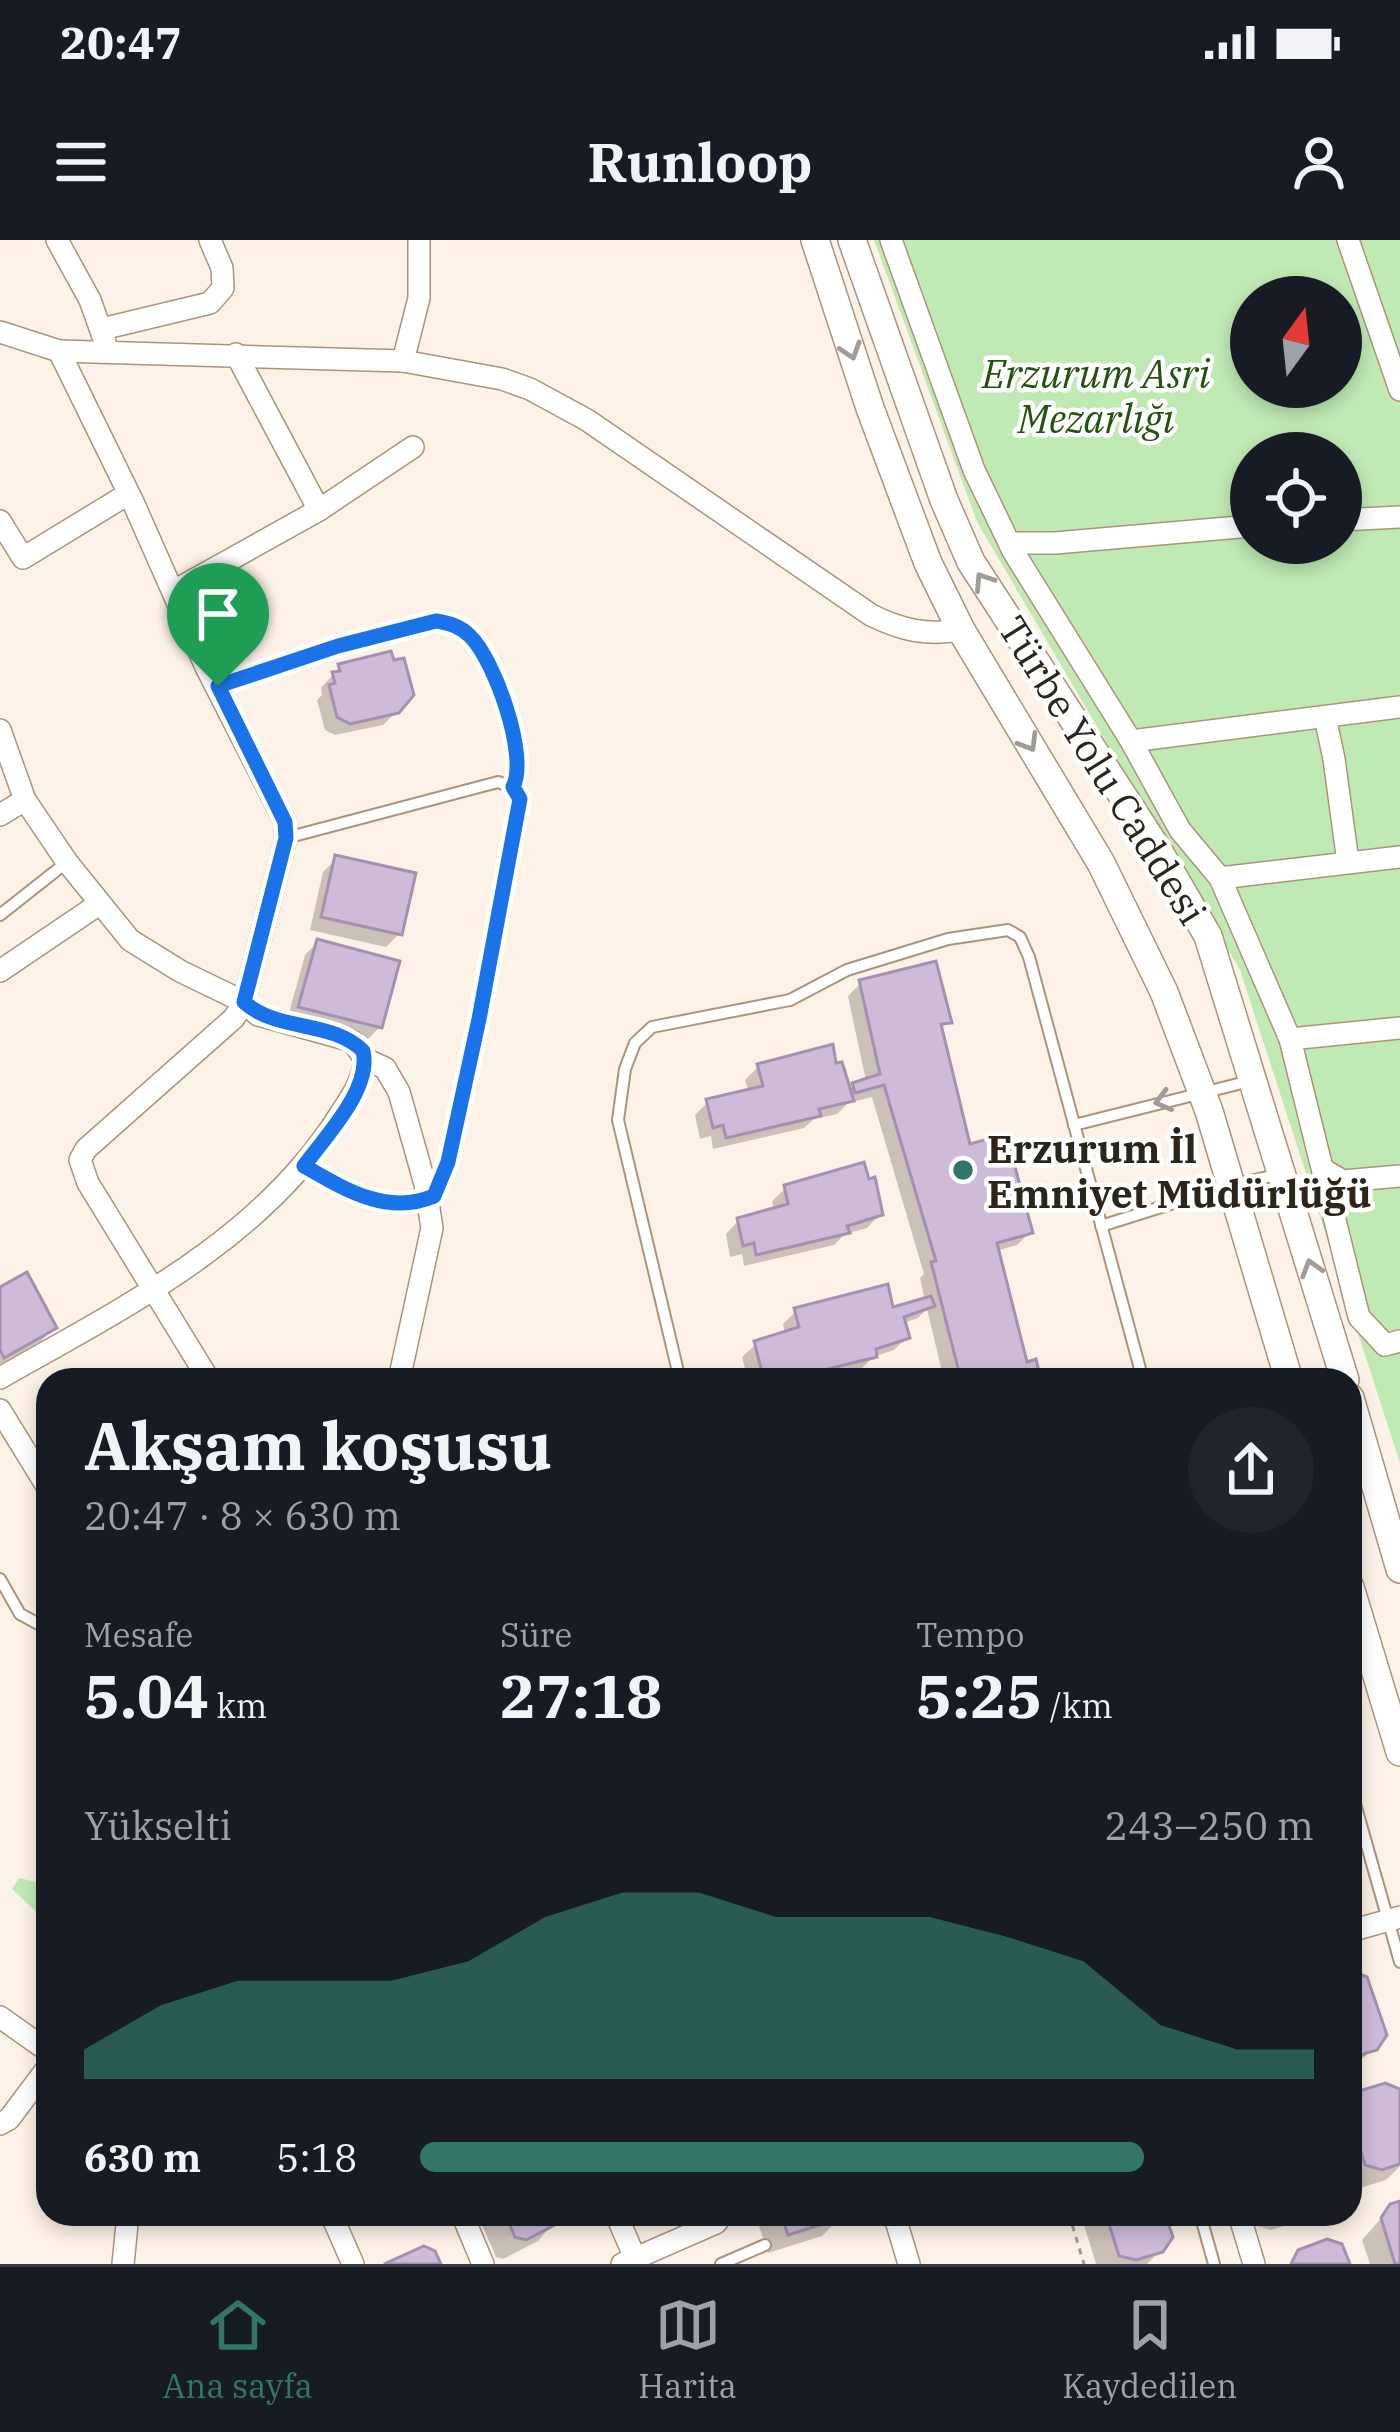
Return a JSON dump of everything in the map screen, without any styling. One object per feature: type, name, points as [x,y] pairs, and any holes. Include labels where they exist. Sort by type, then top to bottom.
[{"type":"street","points":[[57,240],[74,267],[108,354]]},
{"type":"street","points":[[101,328],[210,303],[223,288],[223,268],[209,240]]},
{"type":"street","points":[[403,361],[419,298],[419,240]]},
{"type":"street","name":"Türbe Yolu Caddesi","points":[[814,240],[928,563],[961,630],[1101,862],[1164,992],[1202,1091],[1284,1368]]},
{"type":"street","name":"Türbe Yolu Caddesi","points":[[852,240],[944,500],[971,562],[1158,850],[1208,936],[1341,1368]]},
{"type":"street","points":[[891,240],[974,470],[1010,543],[1180,830],[1220,878],[1291,1039],[1359,1317],[1385,1345],[1400,1342]]},
{"type":"street","points":[[1348,240],[1400,390]]},
{"type":"street","points":[[0,332],[59,351],[403,361],[470,371],[530,388],[587,420],[871,615],[896,628],[921,633],[961,630]]},
{"type":"street","points":[[59,351],[285,822],[286,838],[244,1002],[234,1018],[81,1155],[81,1170],[88,1183],[201,1368]]},
{"type":"street","points":[[236,355],[319,510]]},
{"type":"street","points":[[174,590],[319,510],[413,447]]},
{"type":"street","points":[[0,521],[23,558],[128,494]]},
{"type":"street","points":[[1362,519],[1400,517]]},
{"type":"street","points":[[1010,543],[1230,528]]},
{"type":"street","points":[[1130,741],[1400,707]]},
{"type":"street","points":[[1325,717],[1348,862]]},
{"type":"street","points":[[0,730],[25,800],[130,940],[244,1002],[258,1015],[352,1041],[365,1059],[385,1068],[399,1092],[432,1228],[402,1368]]},
{"type":"street","points":[[0,815],[25,800]]},
{"type":"street","points":[[1220,878],[1400,857]]},
{"type":"street","points":[[0,971],[99,904]]},
{"type":"street","points":[[1291,1039],[1400,1028]]},
{"type":"street","points":[[0,1378],[153,1291],[238,1228],[304,1166],[352,1096],[364,1073],[365,1059]]},
{"type":"street","points":[[1324,1170],[1343,1180],[1400,1176]]},
{"type":"street","points":[[0,1410],[36,1468]]},
{"type":"street","points":[[1362,1439],[1400,1569]]},
{"type":"street","points":[[1362,1626],[1400,1751]]},
{"type":"street","points":[[1362,1928],[1394,1919]]},
{"type":"street","points":[[0,2017],[36,2042]]},
{"type":"street","points":[[0,2124],[36,2083]]},
{"type":"street","points":[[123,2264],[127,2226]]},
{"type":"street","points":[[336,2226],[353,2264]]},
{"type":"street","points":[[467,2226],[483,2264]]},
{"type":"street","points":[[619,2226],[628,2261],[707,2226]]},
{"type":"street","points":[[898,2226],[909,2264]]},
{"type":"street","points":[[1243,2226],[1254,2264]]},
{"type":"lane","points":[[218,686],[338,646],[436,621],[453,625],[480,648],[513,726],[520,768],[513,787]]},
{"type":"lane","points":[[286,838],[498,782],[513,787],[520,799],[479,1019],[439,1190],[406,1204],[375,1201],[304,1166]]},
{"type":"lane","points":[[0,915],[67,862]]},
{"type":"lane","points":[[677,1368],[618,1120],[625,1069],[635,1043],[652,1027],[790,1000],[848,970],[948,940],[1008,930],[1020,937],[1029,957],[1140,1368]]},
{"type":"lane","points":[[1074,1125],[1253,1080]]},
{"type":"lane","points":[[1101,1226],[1282,1174]]},
{"type":"lane","points":[[0,1579],[20,1614],[36,1623]]},
{"type":"lane","points":[[1362,1822],[1394,1919],[1400,1962]]},
{"type":"lane","points":[[1203,2226],[1214,2264]]},
{"type":"lane","points":[[721,2264],[765,2245]]},
{"type":"path","points":[[1073,2226],[1084,2264]]},
{"type":"green space","name":"Erzurum Asri Mezarlığı","points":[[874,240],[1400,240],[1400,1463],[1240,970],[977,522]]},
{"type":"green space","points":[[19,1878],[36,1882],[36,1912],[12,1889]]},
{"type":"building","points":[[391,651],[394,660],[404,658],[414,695],[399,713],[350,724],[337,717],[329,685],[335,683],[332,672],[340,671],[338,664]]},
{"type":"building","points":[[335,855],[416,873],[402,935],[321,917]]},
{"type":"building","points":[[317,939],[400,961],[382,1028],[298,1007]]},
{"type":"building","points":[[936,961],[952,1023],[941,1024],[970,1144],[1006,1134],[1033,1233],[997,1243],[1027,1362],[1036,1359],[1038,1368],[958,1368],[931,1262],[936,1261],[884,1085],[855,1093],[852,1083],[880,1074],[859,980]]},
{"type":"building","points":[[833,1044],[836,1063],[842,1062],[854,1101],[819,1109],[821,1116],[726,1138],[723,1125],[713,1128],[706,1099],[763,1086],[757,1064]]},
{"type":"building","points":[[864,1162],[869,1179],[875,1177],[883,1215],[847,1226],[850,1233],[756,1255],[754,1243],[743,1246],[737,1218],[788,1204],[784,1185]]},
{"type":"building","points":[[27,1272],[57,1328],[4,1358],[0,1287]]},
{"type":"building","points":[[888,1284],[893,1307],[931,1296],[935,1306],[904,1317],[910,1338],[876,1349],[877,1357],[832,1368],[761,1368],[754,1341],[799,1327],[794,1308]]},
{"type":"building","points":[[1362,1975],[1367,1977],[1387,2035],[1377,2050],[1362,2054]]},
{"type":"building","points":[[1385,2083],[1400,2089],[1400,2164],[1382,2170],[1365,2165],[1362,2090]]},
{"type":"building","points":[[1400,2201],[1400,2264],[1395,2264],[1381,2218],[1390,2204]]},
{"type":"building","points":[[510,2226],[553,2226],[526,2240],[515,2237]]},
{"type":"building","points":[[785,2226],[816,2226],[788,2235]]},
{"type":"building","points":[[1110,2226],[1169,2226],[1173,2237],[1163,2252],[1136,2260],[1119,2256]]},
{"type":"building","points":[[1327,2239],[1342,2244],[1350,2264],[1291,2264],[1298,2250]]},
{"type":"building","points":[[424,2246],[435,2251],[441,2264],[384,2264]]},
{"type":"place","name":"Erzurum İl Emniyet Müdürlüğü","points":[[963,1170]]},
{"type":"route","points":[[436,621],[461,628],[475,640],[508,714],[520,768],[513,787],[520,799],[448,1162],[439,1190],[427,1199],[406,1204],[375,1201],[304,1166],[352,1096],[364,1073],[365,1059],[352,1041],[258,1015],[244,1002],[286,838],[285,822],[218,686],[338,646],[436,621]]}]
